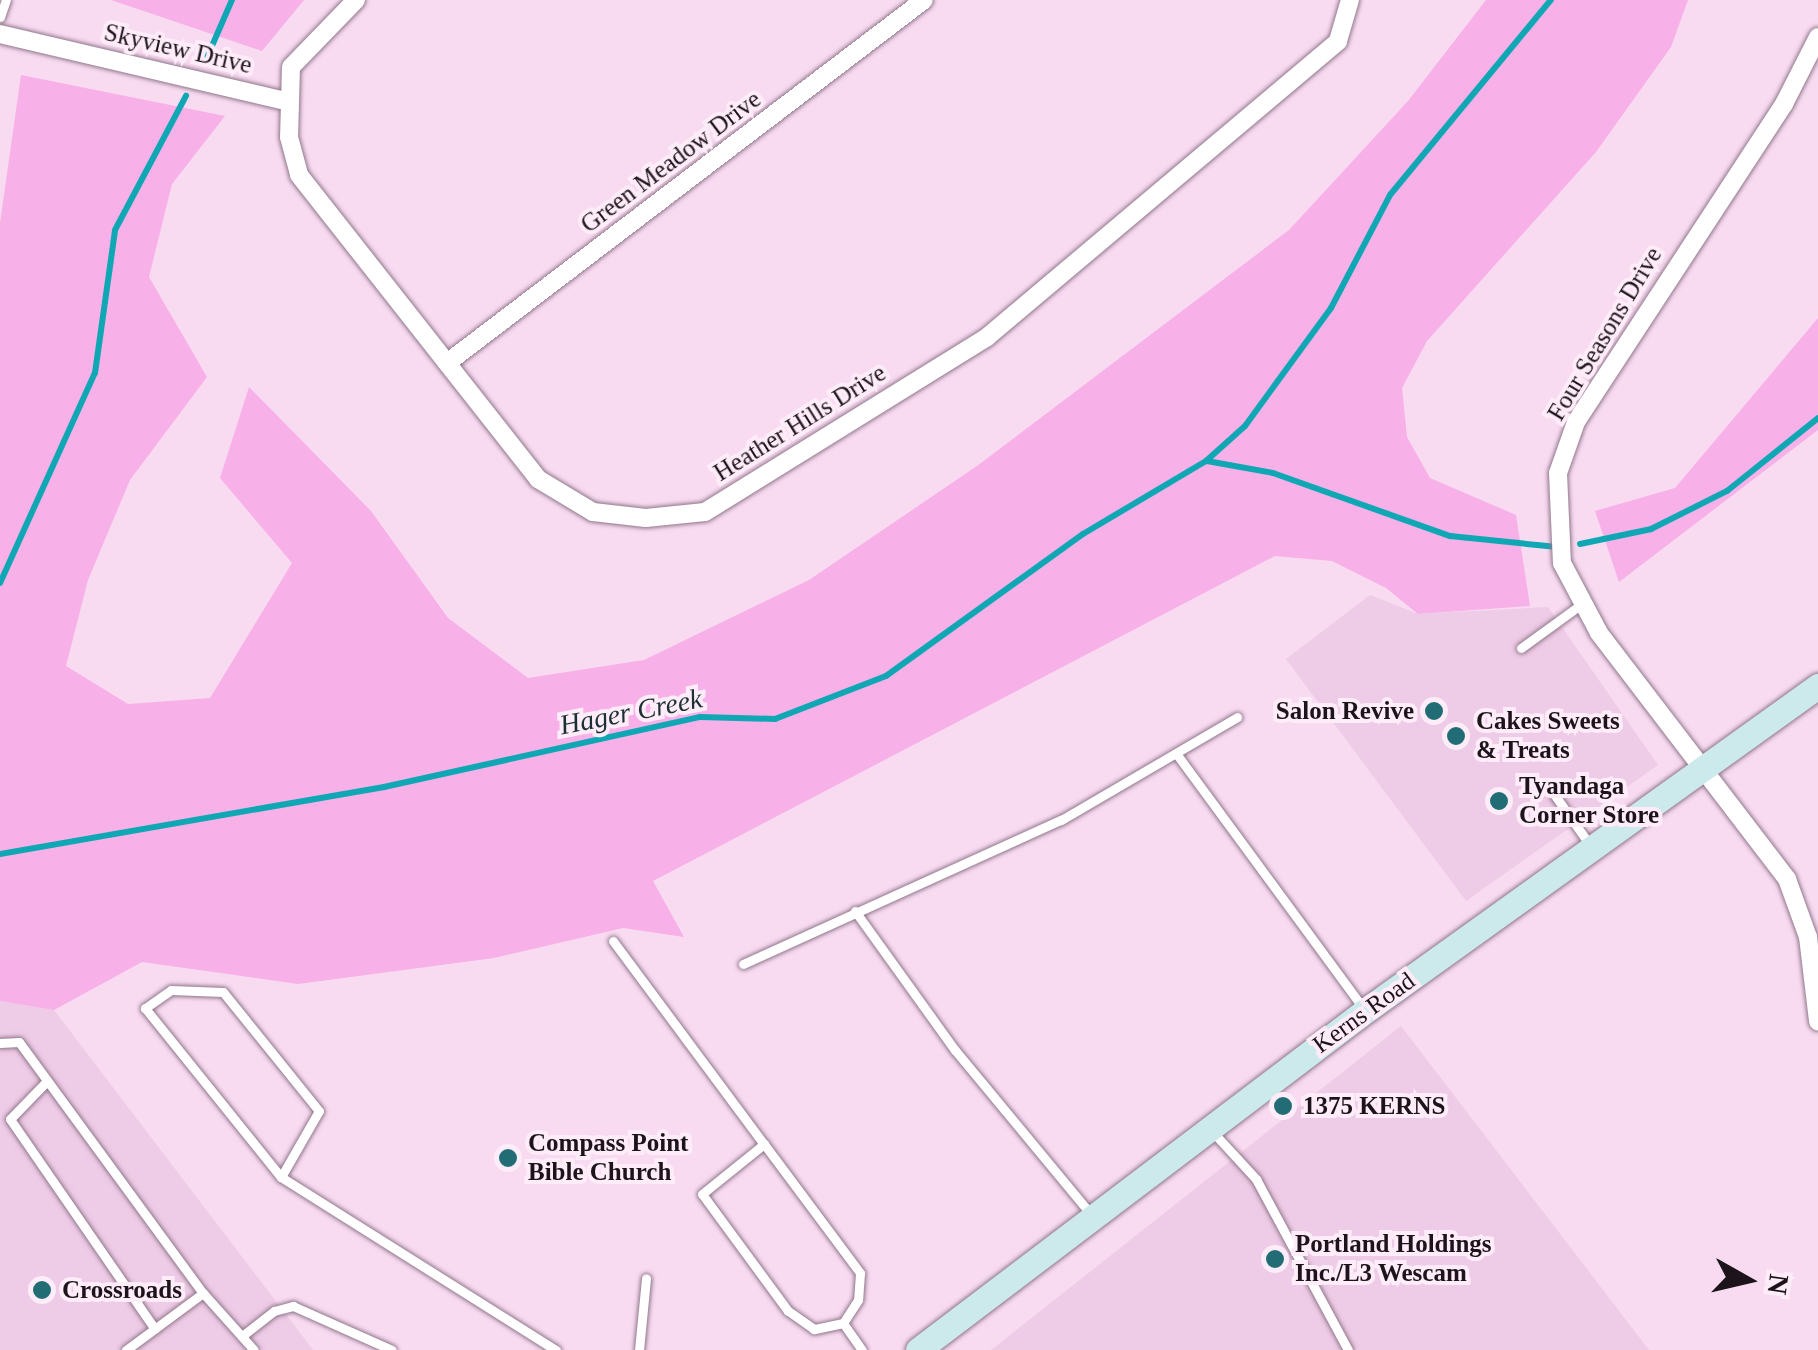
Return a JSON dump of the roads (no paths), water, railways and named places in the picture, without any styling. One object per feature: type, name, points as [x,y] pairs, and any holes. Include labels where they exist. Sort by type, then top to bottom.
[{"type":"street","points":[[286,100],[290,68],[356,0]]},
{"type":"street","name":"Green Meadow Drive","points":[[448,363],[924,0]]},
{"type":"street","name":"Heather Hills Drive","points":[[286,100],[299,175],[538,479],[593,512],[646,518],[705,512],[986,336],[1338,41],[1350,0]]},
{"type":"street","name":"Skyview Drive","points":[[0,34],[286,100]]},
{"type":"street","name":"Four Seasons Drive","points":[[1818,37],[1784,104],[1576,422],[1558,472],[1562,563],[1582,603],[1787,879],[1808,937],[1818,1021]]},
{"type":"street","name":"Kerns Road","points":[[918,1350],[1365,1011],[1818,686]]},
{"type":"lane","points":[[0,17],[6,0]]},
{"type":"lane","points":[[1521,648],[1582,603]]},
{"type":"lane","points":[[743,964],[1061,820],[1178,756],[1237,716]]},
{"type":"lane","points":[[1178,756],[1365,1011]]},
{"type":"lane","points":[[1554,794],[1593,848]]},
{"type":"lane","points":[[855,912],[1040,1159],[1094,1218]]},
{"type":"lane","points":[[614,941],[860,1273],[858,1300],[843,1323],[814,1328],[788,1310],[702,1194],[764,1144]]},
{"type":"lane","points":[[281,1177],[319,1111],[223,992],[171,990],[144,1008],[281,1177],[556,1350]]},
{"type":"lane","points":[[0,1043],[19,1042],[203,1292],[254,1350]]},
{"type":"lane","points":[[48,1081],[10,1119],[154,1329]]},
{"type":"lane","points":[[1209,1128],[1256,1179],[1348,1350]]},
{"type":"lane","points":[[639,1350],[646,1278]]},
{"type":"lane","points":[[126,1350],[203,1292]]},
{"type":"lane","points":[[242,1336],[274,1311],[293,1306],[392,1350]]},
{"type":"lane","points":[[843,1323],[862,1350]]},
{"type":"waterway","points":[[205,62],[232,0]]},
{"type":"waterway","name":"Hager Creek","points":[[0,854],[384,787],[700,717],[775,719],[886,676],[1083,534],[1206,461],[1245,426],[1331,308],[1390,195],[1551,0]]},
{"type":"waterway","points":[[0,583],[95,373],[115,230],[186,96]]},
{"type":"waterway","points":[[1580,544],[1651,529],[1727,491],[1818,418]]},
{"type":"waterway","points":[[1207,461],[1273,473],[1450,536],[1557,547]]},
{"type":"place","name":"Salon Revive","points":[[1434,711]]},
{"type":"place","name":"Cakes Sweets & Treats","points":[[1456,736]]},
{"type":"place","name":"Tyandaga Corner Store","points":[[1499,801]]},
{"type":"place","name":"1375 KERNS","points":[[1283,1106]]},
{"type":"place","name":"Compass Point Bible Church","points":[[508,1158]]},
{"type":"place","name":"Portland Holdings Inc./L3 Wescam","points":[[1275,1259]]},
{"type":"place","name":"Crossroads","points":[[42,1290]]}]
